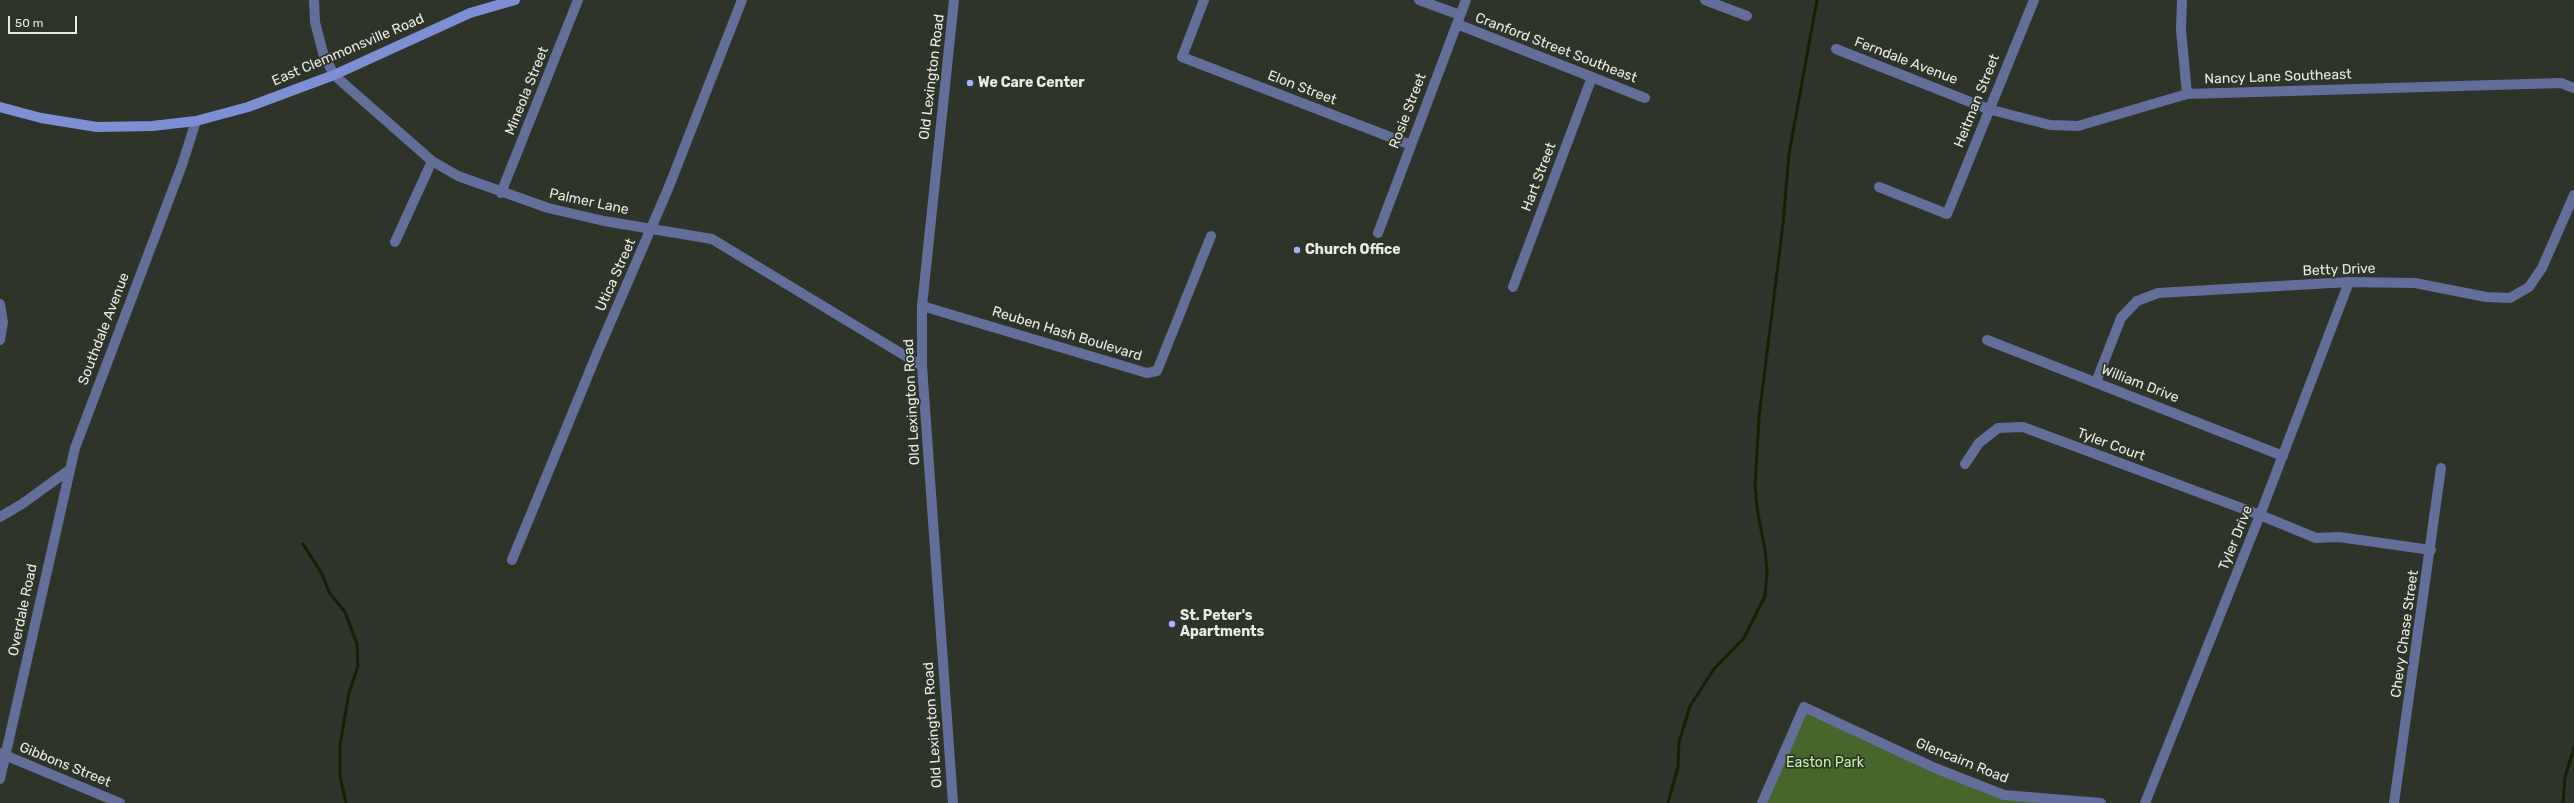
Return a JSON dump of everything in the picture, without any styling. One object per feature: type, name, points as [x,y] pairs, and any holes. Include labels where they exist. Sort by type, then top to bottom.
[{"type":"main road","name":"East Clemmonsville Road","points":[[0,107],[41,118],[97,127],[152,126],[196,121],[248,107],[334,75],[470,13],[515,0]]},
{"type":"street","name":"Palmer Lane","points":[[314,0],[315,22],[323,53],[334,75],[432,161],[458,176],[548,208],[604,221],[712,239],[728,247],[922,366]]},
{"type":"street","name":"Mineola Street","points":[[501,192],[578,0]]},
{"type":"street","name":"Utica Street","points":[[512,560],[598,351],[652,228],[742,0]]},
{"type":"street","name":"Old Lexington Road","points":[[953,803],[922,366],[922,306],[954,0]]},
{"type":"street","name":"Elon Street","points":[[1204,0],[1182,57],[1411,145]]},
{"type":"street","name":"Cranford Street Southeast","points":[[1419,0],[1458,19],[1592,77],[1645,98]]},
{"type":"street","name":"Rosie Street","points":[[1378,233],[1466,0]]},
{"type":"street","points":[[1705,0],[1746,16]]},
{"type":"street","name":"Heitman Street","points":[[1879,187],[1947,214],[1988,108],[2034,0]]},
{"type":"street","points":[[2182,0],[2181,30],[2187,94]]},
{"type":"street","name":"Ferndale Avenue","points":[[1836,49],[1988,108]]},
{"type":"street","name":"Hart Street","points":[[1513,287],[1592,77]]},
{"type":"street","name":"Nancy Lane Southeast","points":[[1988,108],[2050,125],[2078,126],[2187,94],[2561,83],[2574,88]]},
{"type":"street","name":"Southdale Avenue","points":[[69,470],[107,359],[182,165],[196,121]]},
{"type":"street","points":[[395,242],[432,161]]},
{"type":"street","name":"Betty Drive","points":[[2096,382],[2121,318],[2137,301],[2158,293],[2349,282],[2415,283],[2486,297],[2510,298],[2529,287],[2542,268],[2574,195]]},
{"type":"street","name":"Reuben Hash Boulevard","points":[[922,306],[1147,373],[1157,371],[1212,236]]},
{"type":"street","name":"Tyler Drive","points":[[2145,803],[2260,515],[2349,282]]},
{"type":"street","points":[[0,304],[4,318],[0,340]]},
{"type":"street","name":"William Drive","points":[[1987,340],[2283,456]]},
{"type":"street","name":"Tyler Court","points":[[1965,464],[1978,443],[1998,428],[2024,427],[2260,515],[2316,538],[2339,537],[2431,550]]},
{"type":"street","name":"Chevy Chase Street","points":[[2394,803],[2431,550],[2441,468]]},
{"type":"street","points":[[0,517],[22,504],[69,470]]},
{"type":"street","name":"Overdale Road","points":[[0,779],[3,754],[69,470]]},
{"type":"street","name":"Glencairn Road","points":[[1762,803],[1804,707],[1935,768],[2004,794],[2101,803]]},
{"type":"street","name":"Gibbons Street","points":[[3,754],[120,803]]},
{"type":"green space","name":"Easton Park","points":[[1804,707],[2004,795],[2101,803],[1762,803]]},
{"type":"waterway","points":[[1668,803],[1678,767],[1679,742],[1690,706],[1714,669],[1744,638],[1765,596],[1767,571],[1765,549],[1758,514],[1755,487],[1759,417],[1783,224],[1789,154],[1817,0]]},
{"type":"waterway","points":[[303,544],[322,574],[329,592],[345,612],[357,644],[358,666],[349,693],[340,745],[340,776],[346,803]]},
{"type":"waterway","points":[[2563,803],[2565,777],[2574,748]]},
{"type":"place","name":"We Care Center","points":[[970,83]]},
{"type":"place","name":"Church Office","points":[[1297,250]]},
{"type":"place","name":"St. Peter's Apartments","points":[[1172,624]]}]
